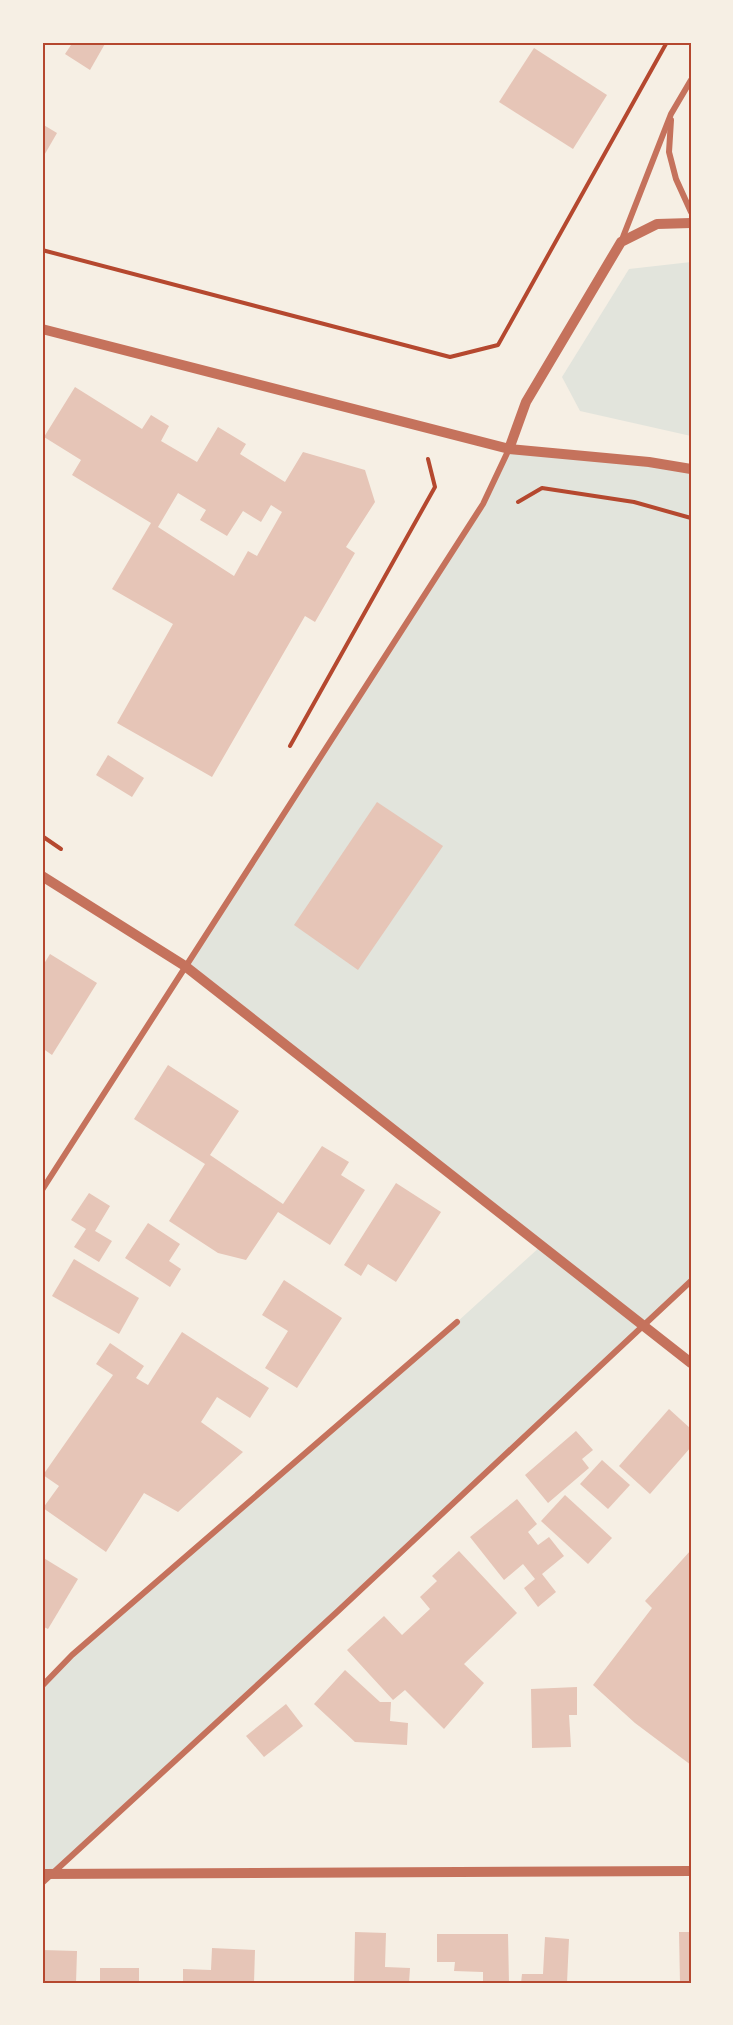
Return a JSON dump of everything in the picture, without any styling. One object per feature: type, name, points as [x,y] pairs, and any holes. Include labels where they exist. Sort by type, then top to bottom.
[{"type":"street","points":[[42,1190],[483,504],[509,449],[526,402],[621,242],[671,114],[691,80]]},
{"type":"street","points":[[671,114],[669,152],[676,179],[691,212]]},
{"type":"street","points":[[621,242],[657,224],[691,223]]},
{"type":"street","points":[[42,329],[509,449],[649,462],[691,469]]},
{"type":"street","points":[[42,876],[185,966],[691,1363]]},
{"type":"street","points":[[42,1883],[47,1874],[347,1603],[691,1281]]},
{"type":"street","points":[[42,1686],[72,1655],[457,1322]]},
{"type":"street","points":[[47,1874],[691,1871]]},
{"type":"path","points":[[42,250],[450,357],[498,345],[667,42]]},
{"type":"path","points":[[285,756],[435,487],[427,456]]},
{"type":"path","points":[[513,509],[519,500],[542,488],[634,502],[691,518]]},
{"type":"path","points":[[42,836],[71,855]]},
{"type":"shaded area","points":[[691,262],[691,436],[580,411],[562,377],[629,269]]},
{"type":"shaded area","points":[[509,449],[691,469],[691,1281],[42,1883],[42,1686],[72,1655],[457,1322],[541,1246],[185,966],[483,504]]},
{"type":"building","points":[[73,42],[106,42],[90,70],[65,54]]},
{"type":"building","points":[[534,48],[607,95],[573,149],[499,102]]},
{"type":"building","points":[[42,124],[57,133],[42,159]]},
{"type":"building","points":[[75,387],[142,429],[151,415],[169,426],[161,441],[197,462],[218,427],[246,444],[240,454],[285,482],[303,452],[365,470],[375,502],[346,547],[355,553],[315,622],[305,616],[212,777],[117,723],[173,624],[112,589],[151,523],[72,475],[81,460],[44,437]],"holes":[[[178,493],[206,510],[200,520],[227,536],[243,511],[261,522],[271,505],[282,512],[257,556],[248,551],[234,576],[158,527]]]},
{"type":"building","points":[[108,755],[144,778],[132,797],[96,775]]},
{"type":"building","points":[[377,802],[443,846],[358,970],[294,925]]},
{"type":"building","points":[[50,954],[97,983],[52,1055],[42,1048],[42,967]]},
{"type":"building","points":[[168,1065],[239,1111],[210,1155],[283,1204],[322,1146],[349,1162],[341,1175],[365,1190],[330,1245],[278,1212],[246,1260],[218,1253],[169,1221],[205,1164],[134,1119]]},
{"type":"building","points":[[396,1183],[441,1212],[396,1282],[368,1264],[361,1276],[344,1265]]},
{"type":"building","points":[[89,1193],[110,1206],[95,1231],[112,1241],[99,1262],[74,1247],[86,1229],[71,1220]]},
{"type":"building","points":[[148,1223],[180,1244],[169,1261],[181,1269],[170,1287],[125,1258]]},
{"type":"building","points":[[74,1259],[139,1298],[119,1334],[52,1296]]},
{"type":"building","points":[[284,1280],[342,1318],[297,1388],[265,1368],[288,1331],[262,1315]]},
{"type":"building","points":[[182,1332],[269,1388],[250,1418],[217,1397],[201,1422],[243,1452],[178,1512],[144,1493],[106,1552],[43,1508],[59,1486],[43,1475],[113,1375],[96,1364],[110,1343],[144,1366],[136,1378],[148,1385]]},
{"type":"building","points":[[669,1409],[691,1429],[691,1447],[650,1494],[619,1466]]},
{"type":"building","points":[[576,1431],[593,1450],[582,1459],[589,1468],[548,1503],[525,1475]]},
{"type":"building","points":[[602,1460],[630,1485],[608,1509],[580,1484]]},
{"type":"building","points":[[565,1495],[612,1538],[588,1564],[541,1521]]},
{"type":"building","points":[[517,1499],[537,1524],[528,1532],[538,1545],[549,1537],[564,1556],[542,1574],[556,1592],[538,1607],[524,1588],[535,1579],[523,1564],[504,1580],[470,1537]]},
{"type":"building","points":[[691,1550],[691,1765],[635,1723],[593,1685],[652,1608],[645,1601]]},
{"type":"building","points":[[459,1551],[517,1613],[464,1664],[484,1683],[444,1729],[405,1690],[393,1700],[347,1650],[384,1616],[402,1635],[430,1609],[420,1597],[437,1581],[432,1576]]},
{"type":"building","points":[[42,1557],[78,1579],[48,1629],[42,1626]]},
{"type":"building","points":[[345,1670],[380,1702],[391,1702],[390,1721],[408,1723],[407,1745],[355,1742],[314,1704]]},
{"type":"building","points":[[577,1687],[577,1715],[569,1715],[571,1747],[532,1748],[531,1689]]},
{"type":"building","points":[[286,1704],[303,1726],[264,1757],[246,1736]]},
{"type":"building","points":[[355,1932],[386,1933],[385,1967],[410,1968],[409,1983],[354,1983]]},
{"type":"building","points":[[679,1932],[691,1932],[691,1983],[680,1983]]},
{"type":"building","points":[[437,1934],[508,1934],[509,1983],[483,1983],[483,1972],[454,1971],[455,1962],[437,1962]]},
{"type":"building","points":[[545,1937],[569,1939],[567,1983],[521,1983],[522,1974],[543,1974]]},
{"type":"building","points":[[212,1948],[255,1950],[254,1983],[183,1983],[183,1969],[211,1970]]},
{"type":"building","points":[[42,1950],[77,1951],[76,1983],[42,1983]]},
{"type":"building","points":[[100,1968],[139,1968],[139,1983],[100,1983]]}]
